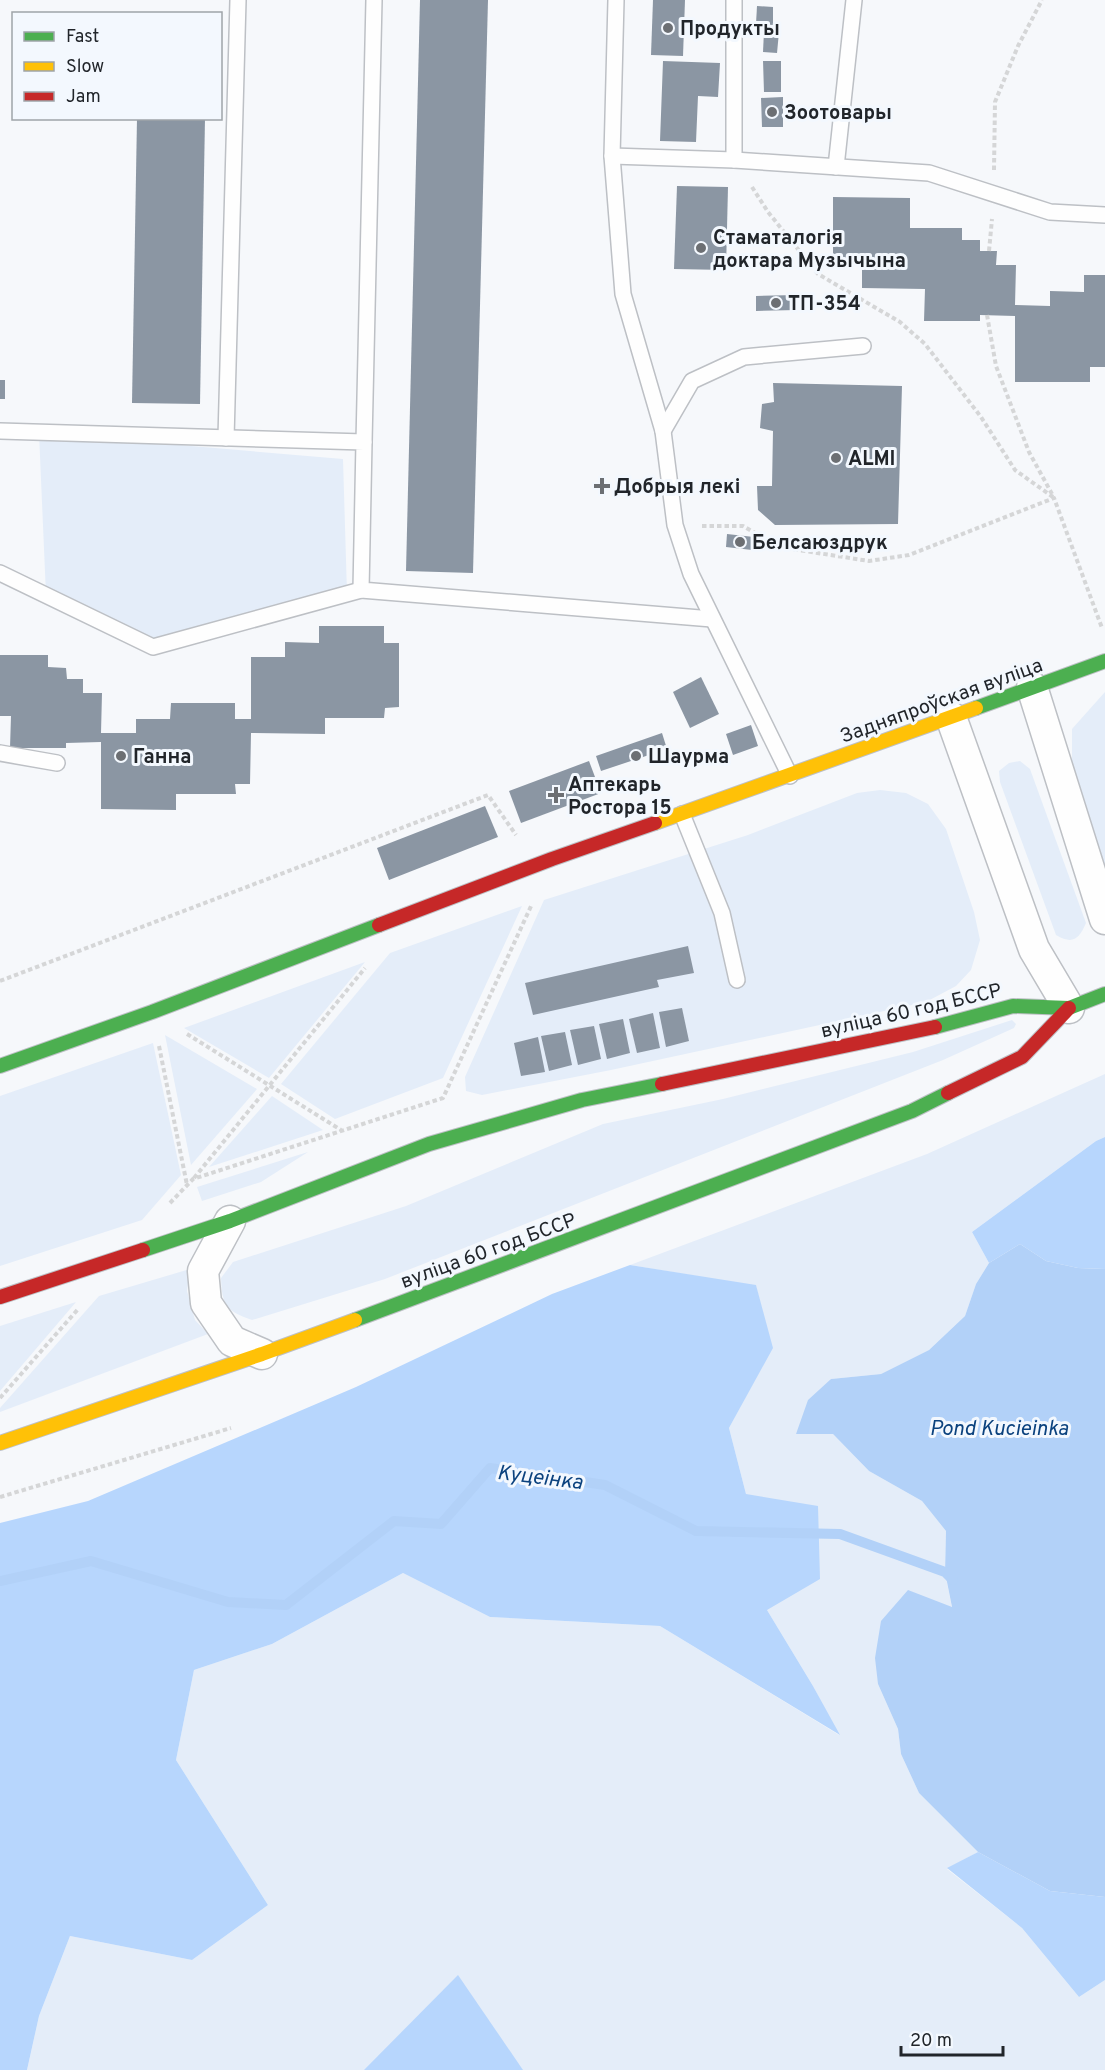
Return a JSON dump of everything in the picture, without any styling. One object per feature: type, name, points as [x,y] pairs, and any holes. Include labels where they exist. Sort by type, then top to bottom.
[{"type":"main road","name":"Задняпроўская вуліца","points":[[0,1066],[152,1012],[552,859],[790,776],[1105,661]]},
{"type":"main road","points":[[1069,1008],[1105,994]]},
{"type":"main road","name":"вуліца 60 год БССР","points":[[0,1297],[230,1221],[429,1144],[582,1100],[925,1030],[1013,1006],[1069,1008]]},
{"type":"main road","name":"вуліца 60 год БССР","points":[[0,1443],[262,1354],[912,1111],[1022,1057],[1069,1008]]},
{"type":"street","points":[[1032,687],[1105,919]]},
{"type":"street","points":[[951,717],[1034,949],[1069,1008]]},
{"type":"street","points":[[230,1221],[203,1271],[206,1303],[232,1341],[262,1354]]},
{"type":"lane","points":[[226,438],[238,0]]},
{"type":"lane","points":[[361,590],[374,0]]},
{"type":"lane","points":[[616,0],[612,156],[623,294],[663,431],[675,525],[691,574],[790,776]]},
{"type":"lane","points":[[734,0],[734,160]]},
{"type":"lane","points":[[836,167],[854,0]]},
{"type":"lane","points":[[612,156],[734,160],[928,173],[1050,212],[1105,215]]},
{"type":"lane","points":[[663,431],[692,381],[744,357],[863,346]]},
{"type":"lane","points":[[0,431],[364,442]]},
{"type":"lane","points":[[0,573],[153,646],[361,590],[712,619]]},
{"type":"lane","points":[[0,753],[57,763]]},
{"type":"lane","points":[[682,814],[722,913],[737,980]]},
{"type":"path","points":[[989,251],[995,194],[996,102],[1018,46],[1042,0]]},
{"type":"path","points":[[734,160],[768,212],[818,274],[900,322],[925,344],[981,417],[1016,470],[1053,498]]},
{"type":"path","points":[[987,315],[996,366],[1029,452],[1053,498],[1104,634]]},
{"type":"path","points":[[675,525],[743,526],[779,547],[869,561],[909,555],[1053,498]]},
{"type":"path","points":[[0,981],[488,795],[522,843]]},
{"type":"path","points":[[193,1179],[443,1098],[534,901],[523,905]]},
{"type":"path","points":[[170,1203],[193,1179],[370,962]]},
{"type":"path","points":[[152,1012],[342,1131]]},
{"type":"path","points":[[152,1012],[187,1186]]},
{"type":"path","points":[[0,1398],[80,1308]]},
{"type":"path","points":[[0,1497],[231,1428]]},
{"type":"shaded area","points":[[39,433],[343,459],[347,593],[153,647],[46,595]]},
{"type":"shaded area","points":[[1105,692],[1105,866],[1100,859],[1072,774],[1072,729]]},
{"type":"shaded area","points":[[1020,761],[1030,769],[1086,923],[1075,939],[1067,940],[1056,935],[1000,782],[999,771],[1009,763]]},
{"type":"shaded area","points":[[880,790],[906,793],[928,804],[946,829],[974,912],[980,940],[971,970],[956,986],[926,1002],[611,1070],[482,1095],[466,1091],[465,1077],[544,900],[748,835],[857,793]]},
{"type":"shaded area","points":[[522,906],[443,1078],[335,1119],[281,1084],[390,953]]},
{"type":"shaded area","points":[[365,962],[269,1078],[184,1028]]},
{"type":"shaded area","points":[[1012,1020],[1016,1024],[1014,1028],[943,1060],[385,1279],[252,1320],[231,1310],[224,1301],[221,1278],[233,1262],[406,1206],[603,1124],[723,1099],[913,1052]]},
{"type":"shaded area","points":[[165,1035],[257,1089],[191,1165]]},
{"type":"shaded area","points":[[153,1043],[181,1175],[142,1220],[0,1266],[0,1096]]},
{"type":"shaded area","points":[[1105,1074],[1105,1137],[1096,1141],[972,1232],[989,1263],[976,1284],[965,1316],[929,1350],[881,1374],[831,1379],[796,1434],[833,1434],[869,1471],[922,1501],[946,1531],[945,1572],[952,1608],[878,1684],[898,1729],[901,1754],[919,1793],[978,1852],[947,1869],[1022,1928],[1079,1997],[1105,1980],[1105,2070],[27,2070],[39,2016],[70,1936],[192,1960],[268,1905],[176,1760],[194,1670],[272,1644],[403,1573],[490,1617],[660,1626],[839,1735],[813,1686],[767,1610],[746,1494],[729,1428],[772,1348],[756,1286],[630,1265],[927,1154]]},
{"type":"shaded area","points":[[272,1096],[323,1130],[209,1167]]},
{"type":"shaded area","points":[[1105,1137],[1105,1269],[1078,1268],[1046,1261],[1020,1244],[989,1263],[972,1232],[1096,1141]]},
{"type":"shaded area","points":[[308,1152],[261,1182],[202,1201],[197,1187]]},
{"type":"shaded area","points":[[630,1265],[756,1285],[773,1348],[729,1428],[746,1494],[818,1506],[820,1579],[767,1610],[840,1735],[660,1626],[490,1617],[403,1573],[272,1644],[194,1670],[176,1760],[268,1905],[192,1960],[70,1936],[39,2016],[27,2070],[0,2070],[0,1523],[88,1501],[356,1387],[552,1294]]},
{"type":"shaded area","points":[[190,1269],[187,1291],[195,1320],[208,1334],[0,1412],[0,1408],[99,1296]]},
{"type":"shaded area","points":[[76,1302],[0,1391],[0,1326]]},
{"type":"shaded area","points":[[978,1852],[1050,1891],[1105,1897],[1105,1980],[1079,1997],[1022,1928],[947,1868]]},
{"type":"shaded area","points":[[458,1975],[523,2070],[364,2070]]},
{"type":"water","name":"Pond Kucieinka","points":[[1020,1244],[1046,1261],[1078,1268],[1105,1269],[1105,1897],[1050,1891],[978,1852],[919,1793],[901,1754],[898,1729],[878,1684],[875,1658],[881,1621],[908,1590],[952,1607],[945,1572],[946,1531],[922,1501],[869,1471],[833,1434],[796,1434],[808,1400],[831,1379],[881,1374],[929,1350],[965,1316],[976,1284],[989,1263]]},
{"type":"building","points":[[420,0],[488,0],[473,573],[406,571]]},
{"type":"building","name":"Продукты","points":[[653,0],[685,0],[683,56],[651,55]]},
{"type":"building","points":[[757,6],[773,7],[773,25],[756,24]]},
{"type":"building","points":[[764,31],[779,32],[777,53],[763,52]]},
{"type":"building","points":[[663,61],[720,63],[718,97],[698,96],[696,142],[660,141]]},
{"type":"building","points":[[763,61],[781,61],[781,92],[764,92]]},
{"type":"building","name":"Зоотовары","points":[[783,97],[783,127],[762,127],[761,98]]},
{"type":"building","points":[[137,120],[205,120],[200,404],[132,403]]},
{"type":"building","name":"Стаматалогія доктара Музычына","points":[[677,186],[728,187],[726,270],[674,269]]},
{"type":"building","points":[[833,197],[910,198],[910,228],[962,228],[962,240],[980,240],[980,251],[997,251],[996,265],[1016,265],[1015,305],[1050,306],[1050,291],[1084,292],[1084,275],[1105,275],[1105,367],[1090,367],[1090,382],[1015,382],[1015,316],[980,315],[980,321],[924,321],[925,289],[862,288],[862,266],[833,266]]},
{"type":"building","name":"ТП-354","points":[[796,295],[797,310],[756,311],[756,296]]},
{"type":"building","points":[[0,380],[5,380],[5,399],[0,399]]},
{"type":"building","name":"ALMI","points":[[773,383],[902,386],[898,524],[775,525],[758,510],[757,486],[772,486],[773,431],[760,428],[762,404],[774,402]]},
{"type":"building","name":"Белсаюздрук","points":[[727,534],[754,537],[752,550],[726,547]]},
{"type":"building","points":[[319,626],[384,626],[384,643],[399,643],[399,707],[385,708],[384,718],[325,718],[325,734],[251,733],[250,784],[235,784],[236,794],[176,794],[176,810],[101,809],[101,742],[66,743],[66,748],[10,748],[11,716],[0,716],[0,655],[48,655],[48,667],[66,668],[67,679],[83,679],[83,693],[102,693],[101,733],[136,733],[136,719],[170,719],[171,703],[235,703],[235,719],[251,719],[251,657],[285,657],[285,642],[319,643]]},
{"type":"building","points":[[701,677],[719,714],[690,728],[673,692]]},
{"type":"building","points":[[751,725],[758,746],[733,755],[726,734]]},
{"type":"building","points":[[662,733],[667,749],[601,771],[596,756]]},
{"type":"building","points":[[589,761],[601,793],[521,823],[509,791]]},
{"type":"building","points":[[485,806],[498,837],[389,880],[377,848]]},
{"type":"building","points":[[688,946],[694,973],[657,980],[659,987],[533,1015],[525,983]]},
{"type":"building","points":[[682,1008],[689,1041],[666,1047],[659,1012]]},
{"type":"building","points":[[653,1013],[660,1048],[637,1053],[629,1019]]},
{"type":"building","points":[[623,1019],[630,1053],[607,1059],[599,1024]]},
{"type":"building","points":[[594,1026],[601,1059],[578,1065],[570,1030]]},
{"type":"building","points":[[565,1032],[572,1065],[549,1071],[541,1036]]},
{"type":"building","points":[[538,1037],[545,1072],[521,1076],[514,1043]]},
{"type":"waterway","name":"Куцеінка","points":[[0,1581],[91,1561],[228,1602],[286,1605],[394,1521],[441,1524],[490,1468],[605,1485],[696,1531],[840,1534],[945,1572],[953,1580]]},
{"type":"traffic: fast","points":[[976,708],[1105,661]]},
{"type":"traffic: fast","points":[[0,1066],[152,1012],[379,925]]},
{"type":"traffic: fast","points":[[935,1027],[1013,1006],[1069,1008],[1105,994]]},
{"type":"traffic: fast","points":[[143,1250],[230,1221],[429,1144],[582,1100],[662,1084]]},
{"type":"traffic: fast","points":[[355,1320],[912,1111],[948,1093]]},
{"type":"traffic: slow","points":[[655,823],[976,708]]},
{"type":"traffic: slow","points":[[0,1443],[355,1320]]},
{"type":"traffic: jam","points":[[379,925],[552,859],[655,823]]},
{"type":"traffic: jam","points":[[948,1093],[1022,1057],[1069,1008]]},
{"type":"traffic: jam","points":[[662,1084],[935,1027]]},
{"type":"traffic: jam","points":[[0,1297],[143,1250]]},
{"type":"place","name":"Продукты","points":[[668,28]]},
{"type":"place","name":"Зоотовары","points":[[772,112]]},
{"type":"place","name":"Стаматалогія доктара Музычына","points":[[701,248]]},
{"type":"place","name":"ТП-354","points":[[776,303]]},
{"type":"place","name":"ALMI","points":[[836,458]]},
{"type":"place","name":"Добрыя лекі","points":[[602,486]]},
{"type":"place","name":"Белсаюздрук","points":[[740,542]]},
{"type":"place","name":"Ганна","points":[[121,756]]},
{"type":"place","name":"Шаурма","points":[[636,756]]},
{"type":"place","name":"Аптекарь Ростора 15","points":[[556,795]]}]
